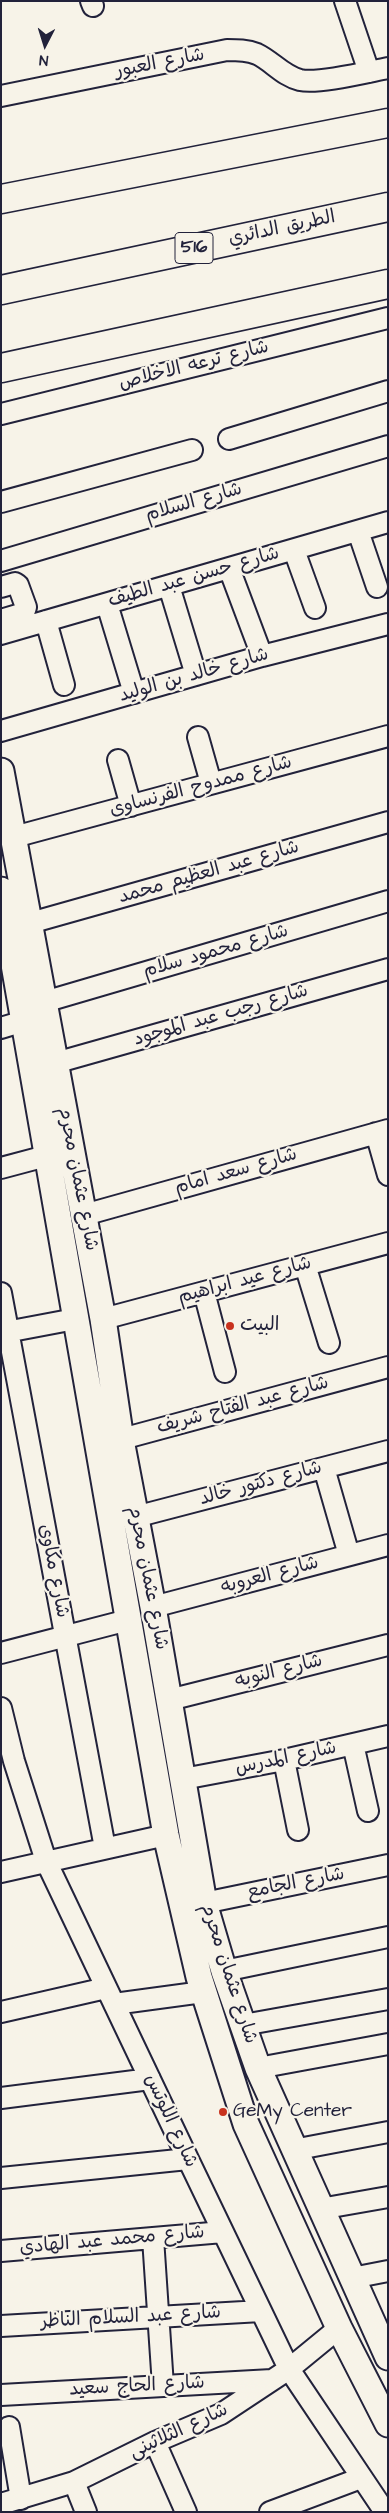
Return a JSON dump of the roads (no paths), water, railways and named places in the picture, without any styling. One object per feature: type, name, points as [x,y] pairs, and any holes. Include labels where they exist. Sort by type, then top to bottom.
[{"type":"highway","points":[[1,199],[388,123]]},
{"type":"highway","name":"الطريق الدائري","points":[[1,290],[388,207]]},
{"type":"highway","points":[[1,368],[388,284]]},
{"type":"main road","name":"شارع عثمان محرم","points":[[1,771],[103,1319],[110,1443],[128,1620],[166,1835],[181,1908],[203,1992],[246,2124],[339,2328],[388,2424]]},
{"type":"main road","name":"شارع عثمان محرم","points":[[2,904],[12,1025],[46,1156],[75,1319],[110,1443],[135,1517],[184,1779],[204,1903],[224,1970],[258,2068],[293,2150],[388,2357]]},
{"type":"street","points":[[345,1],[378,70]]},
{"type":"street","name":"شارع العبور","points":[[1,96],[227,50],[243,50],[257,55],[286,74],[300,80],[313,81],[378,70]]},
{"type":"street","name":"شارع ترعه الاخلاص","points":[[1,414],[387,321]]},
{"type":"street","points":[[229,439],[388,391]]},
{"type":"street","name":"شارع السلام","points":[[1,560],[388,446]]},
{"type":"street","points":[[1,502],[192,450]]},
{"type":"street","name":"شارع حسن عبد الطيف","points":[[1,634],[388,522]]},
{"type":"street","points":[[358,531],[377,587]]},
{"type":"street","points":[[294,550],[315,608]]},
{"type":"street","points":[[229,568],[262,656]]},
{"type":"street","points":[[1,587],[15,583],[18,585],[26,607],[24,613],[1,620]]},
{"type":"street","points":[[169,586],[196,675]]},
{"type":"street","points":[[107,604],[134,693]]},
{"type":"street","points":[[46,621],[64,685]]},
{"type":"street","name":"شارع خالد بن الوليد","points":[[1,731],[262,656],[388,624]]},
{"type":"street","name":"شارع ممدوح الفرنساوى","points":[[14,838],[388,736]]},
{"type":"street","points":[[198,737],[211,783]]},
{"type":"street","points":[[118,760],[131,806]]},
{"type":"street","name":"شارع عبد العظيم محمد","points":[[30,923],[388,822]]},
{"type":"street","name":"شارع محمود سلام","points":[[44,1002],[388,901]]},
{"type":"street","name":"شارع رجب عبد الموجود","points":[[55,1063],[388,969]]},
{"type":"street","points":[[382,1132],[388,1175]]},
{"type":"street","name":"شارع سعد امام","points":[[84,1215],[382,1132]]},
{"type":"street","points":[[1,1168],[46,1156]]},
{"type":"street","name":"شارع عيد ابراهيم","points":[[103,1319],[388,1243]]},
{"type":"street","points":[[305,1265],[329,1343]]},
{"type":"street","points":[[204,1292],[224,1372]]},
{"type":"street","name":"شارع مكاوى","points":[[1,1294],[5,1332],[105,1848]]},
{"type":"street","points":[[5,1332],[75,1319]]},
{"type":"street","name":"شارع عبد الفتاح شريف","points":[[110,1443],[388,1367]]},
{"type":"street","name":"شارع دكتور خالد","points":[[135,1517],[388,1451]]},
{"type":"street","points":[[324,1468],[349,1555]]},
{"type":"street","name":"شارع العروبه","points":[[153,1607],[388,1545]]},
{"type":"street","points":[[1,1653],[128,1620]]},
{"type":"street","name":"شارع النوبه","points":[[169,1700],[388,1645]]},
{"type":"street","name":"شارع اللوتس","points":[[1,1708],[8,1762],[46,1861],[188,2160],[288,2369],[385,2512]]},
{"type":"street","name":"شارع المدرس","points":[[184,1779],[284,1760],[388,1736]]},
{"type":"street","points":[[353,1744],[368,1811]]},
{"type":"street","points":[[284,1760],[298,1830]]},
{"type":"street","points":[[1,1872],[166,1835]]},
{"type":"street","name":"شارع الجامع","points":[[204,1903],[388,1865]]},
{"type":"street","points":[[224,1970],[388,1938]]},
{"type":"street","points":[[1,2012],[110,1996],[203,1992]]},
{"type":"street","points":[[243,2025],[388,1999]]},
{"type":"street","points":[[258,2068],[388,2044]]},
{"type":"street","points":[[1,2098],[150,2079]]},
{"type":"street","points":[[293,2150],[388,2132]]},
{"type":"street","points":[[1,2178],[188,2160]]},
{"type":"street","points":[[320,2210],[388,2197]]},
{"type":"street","name":"شارع محمد عبد الهادي","points":[[1,2251],[223,2232]]},
{"type":"street","points":[[153,2238],[163,2386]]},
{"type":"street","points":[[352,2278],[388,2271]]},
{"type":"street","name":"شارع عبد السلام الناظر","points":[[1,2326],[261,2311]]},
{"type":"street","name":"شارع الثلاثينى","points":[[11,2502],[74,2482],[155,2442],[221,2414],[288,2369],[339,2328]]},
{"type":"street","name":"شارع الحاج سعيد","points":[[1,2395],[272,2380]]},
{"type":"street","points":[[9,2427],[11,2502]]},
{"type":"street","points":[[155,2442],[186,2512]]},
{"type":"street","points":[[270,2512],[361,2478]]},
{"type":"street","points":[[74,2482],[86,2512]]},
{"type":"place","name":"البيت","points":[[230,1326]]},
{"type":"place","name":"GeMy Center","points":[[223,2112]]}]
